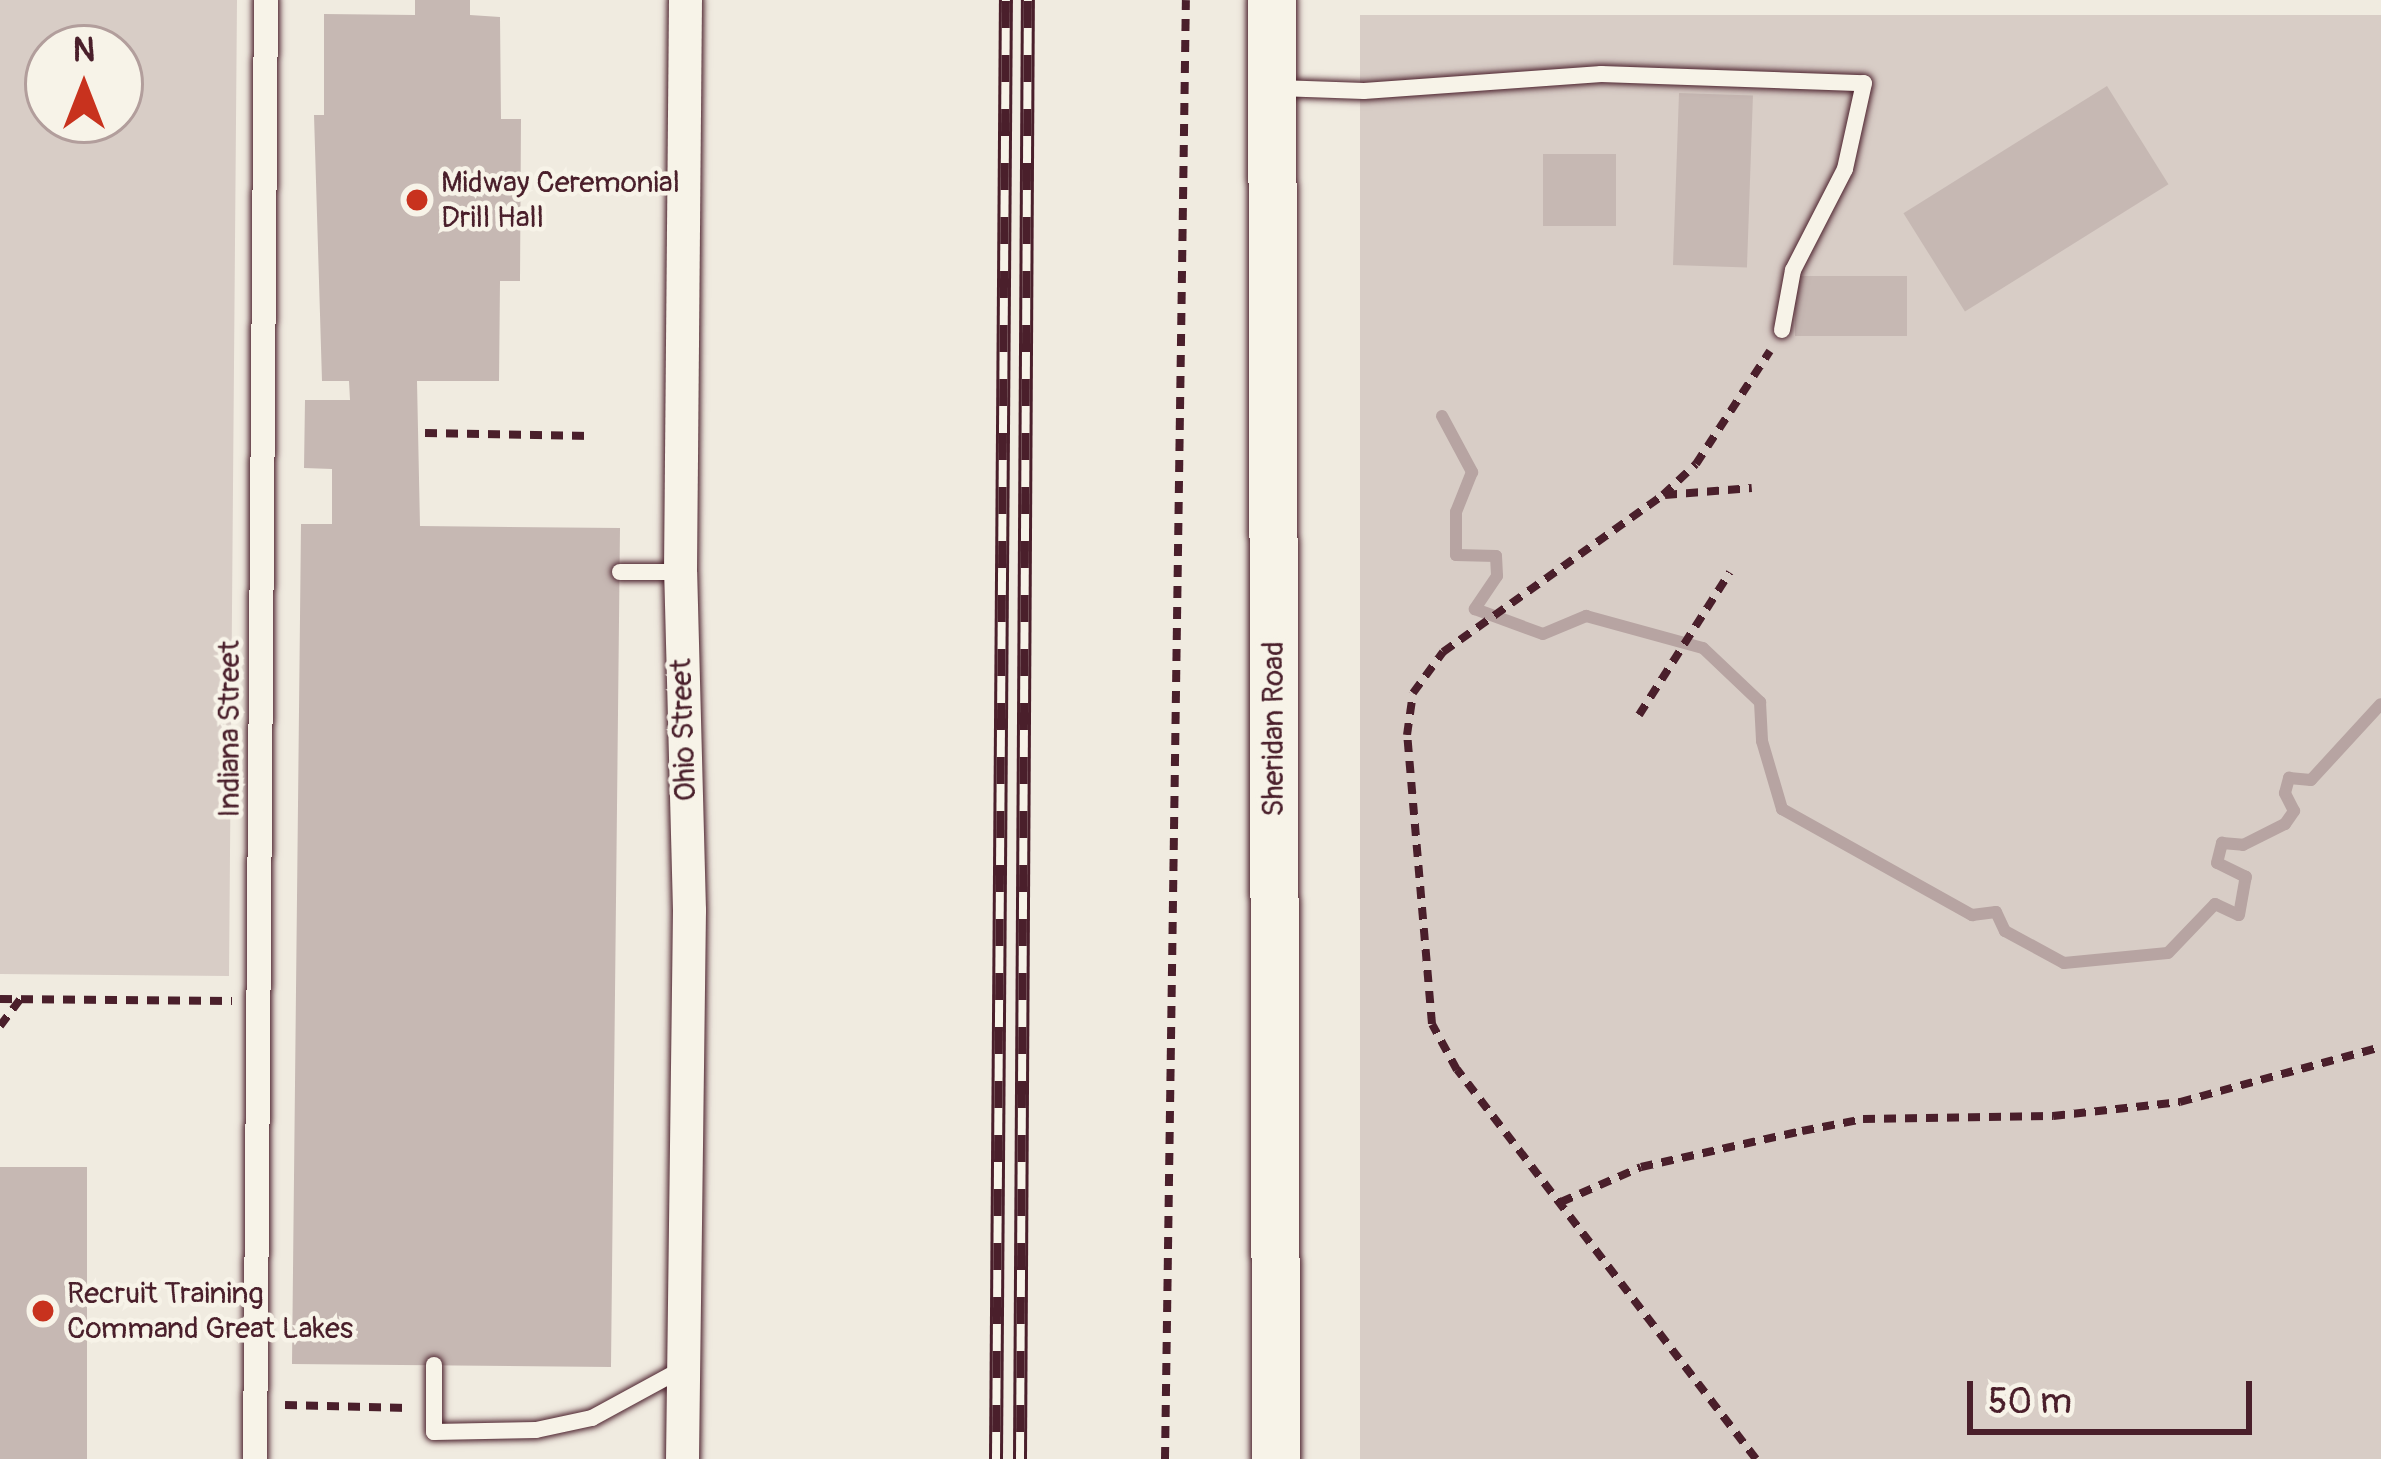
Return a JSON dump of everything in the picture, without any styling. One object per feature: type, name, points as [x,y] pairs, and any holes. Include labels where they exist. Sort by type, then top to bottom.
[{"type":"main road","name":"Sheridan Road","points":[[1272,0],[1276,1459]]},
{"type":"street","name":"Indiana Street","points":[[255,1459],[266,0]]},
{"type":"street","name":"Ohio Street","points":[[682,1459],[689,910],[680,572],[685,0]]},
{"type":"lane","points":[[1271,88],[1364,91],[1601,74],[1864,83],[1845,169],[1793,270],[1782,330]]},
{"type":"lane","points":[[620,572],[680,572]]},
{"type":"lane","points":[[434,1365],[434,1432],[536,1430],[592,1418],[683,1368]]},
{"type":"path","points":[[1165,1459],[1186,0]]},
{"type":"path","points":[[1756,1459],[1457,1070],[1432,1024],[1423,962],[1407,735],[1413,693],[1443,652],[1504,604],[1663,495],[1696,464],[1782,330]]},
{"type":"path","points":[[424,433],[591,436]]},
{"type":"path","points":[[1663,495],[1752,488]]},
{"type":"path","points":[[1639,715],[1730,572]]},
{"type":"path","points":[[0,999],[258,1001]]},
{"type":"path","points":[[0,1026],[20,999]]},
{"type":"path","points":[[1562,1202],[1641,1167],[1802,1131],[1863,1120],[2053,1116],[2180,1102],[2381,1047]]},
{"type":"path","points":[[255,1404],[434,1409]]},
{"type":"shaded area","points":[[0,0],[237,0],[229,976],[0,974]]},
{"type":"shaded area","points":[[1360,15],[2381,15],[2381,1459],[1360,1459]]},
{"type":"building","points":[[415,0],[470,0],[470,15],[500,17],[501,119],[521,119],[520,281],[500,281],[499,381],[417,381],[420,526],[620,528],[611,1367],[292,1364],[301,524],[332,524],[332,469],[304,468],[305,400],[350,400],[349,381],[322,381],[314,115],[324,115],[324,14],[415,15]]},
{"type":"building","points":[[2107,86],[2168,184],[1965,312],[1903,213]]},
{"type":"building","points":[[1679,93],[1753,96],[1747,267],[1673,265]]},
{"type":"building","points":[[1543,154],[1616,154],[1616,226],[1543,226]]},
{"type":"building","points":[[1795,276],[1907,276],[1907,336],[1795,336]]},
{"type":"building","name":"Recruit Training Command Great Lakes","points":[[0,1167],[87,1167],[87,1459],[0,1459]]},
{"type":"waterway","points":[[1442,416],[1472,472],[1456,512],[1456,555],[1496,556],[1497,576],[1475,609],[1543,634],[1586,616],[1703,648],[1760,702],[1762,741],[1782,809],[1972,915],[1996,912],[2005,931],[2064,963],[2168,953],[2215,904],[2239,915],[2246,877],[2217,863],[2222,843],[2243,845],[2285,824],[2294,811],[2285,793],[2289,778],[2311,780],[2381,704]]},
{"type":"railway","points":[[996,1459],[1006,0]]},
{"type":"railway","points":[[1020,1459],[1028,0]]},
{"type":"place","name":"Midway Ceremonial Drill Hall","points":[[417,200]]},
{"type":"place","name":"Recruit Training Command Great Lakes","points":[[43,1311]]}]
